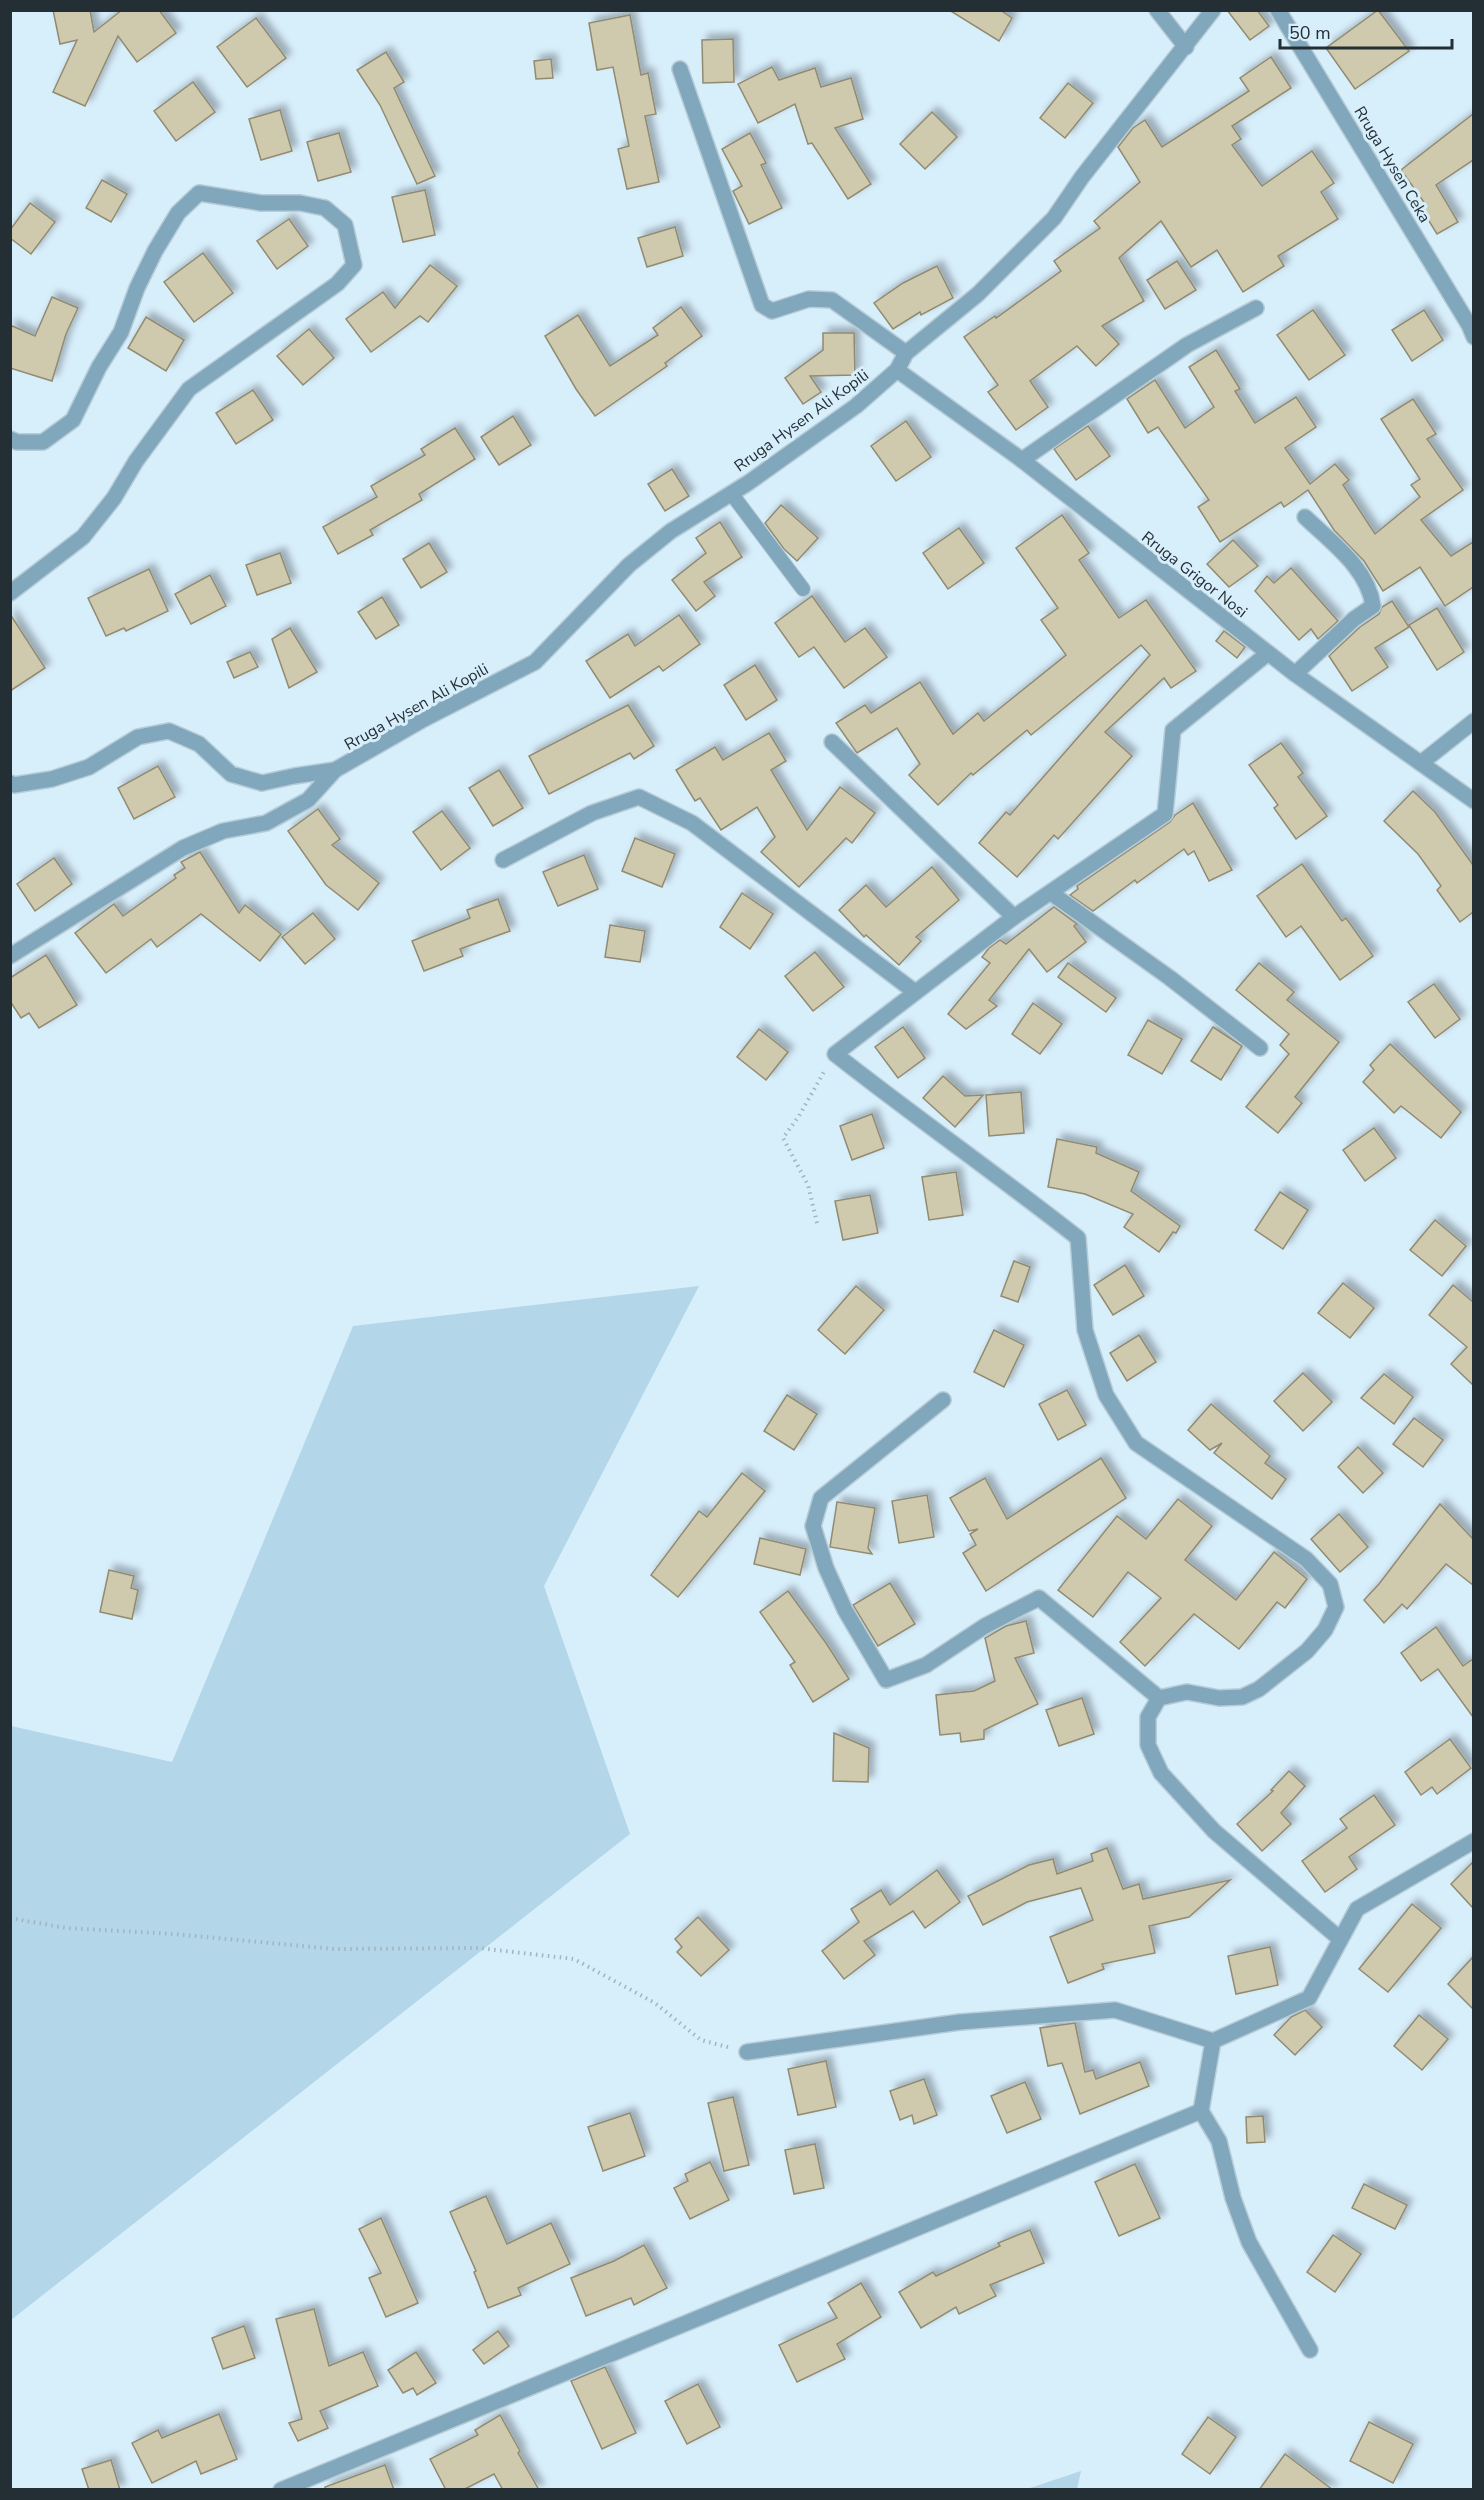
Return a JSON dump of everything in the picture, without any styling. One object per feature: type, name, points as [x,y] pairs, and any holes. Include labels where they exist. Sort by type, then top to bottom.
[{"type":"street","points":[[1157,10],[1186,47]]},
{"type":"street","name":"Rruga Hysen Ali Kopili","points":[[335,771],[424,719],[534,662],[629,565],[671,531],[731,493],[856,406],[897,370],[906,352],[978,294],[1054,218],[1082,177],[1213,10]]},
{"type":"street","name":"Rruga Hysen Ceka","points":[[1278,10],[1472,328]]},
{"type":"street","points":[[680,69],[762,305],[772,311],[809,299],[832,300],[906,352]]},
{"type":"street","points":[[10,439],[17,442],[43,442],[73,420],[99,367],[121,332],[137,288],[155,251],[178,213],[199,193],[261,203],[300,203],[325,208],[345,225],[354,265],[337,284],[189,389],[136,461],[114,498],[83,537],[10,593]]},
{"type":"street","points":[[1022,460],[1187,345],[1256,308]]},
{"type":"street","name":"Rruga Grigor Nosi","points":[[897,370],[1022,460],[1267,654],[1473,801]]},
{"type":"street","points":[[1294,674],[1354,619],[1373,606],[1370,589],[1354,565],[1305,517]]},
{"type":"street","points":[[1267,654],[1173,730],[1165,814],[1014,917],[835,1054],[910,1114],[1026,1196],[1078,1238],[1085,1330],[1106,1395],[1137,1443],[1306,1559],[1330,1584],[1336,1607],[1325,1630],[1307,1652],[1259,1689],[1242,1697],[1219,1698],[1187,1692],[1159,1698],[1148,1717],[1148,1744],[1161,1773],[1214,1831],[1340,1939]]},
{"type":"street","points":[[1421,763],[1473,721]]},
{"type":"street","points":[[10,783],[14,785],[52,779],[89,767],[138,737],[169,731],[199,744],[231,774],[262,783],[335,771]]},
{"type":"street","points":[[832,742],[1014,917]]},
{"type":"street","points":[[10,956],[183,848],[223,831],[266,823],[308,800],[335,771]]},
{"type":"street","points":[[503,860],[592,813],[639,797],[692,823],[915,992]]},
{"type":"street","points":[[1051,893],[1170,978],[1260,1048]]},
{"type":"street","points":[[943,1400],[821,1498],[813,1526],[826,1568],[845,1610],[886,1680],[926,1665],[985,1626],[1039,1598],[1159,1698]]},
{"type":"street","points":[[747,2052],[960,2022],[1115,2010],[1214,2041],[1309,1998],[1357,1909],[1473,1841]]},
{"type":"street","points":[[1214,2041],[1201,2111],[1219,2141],[1233,2198],[1249,2242],[1310,2350]]},
{"type":"street","points":[[281,2490],[1201,2111]]},
{"type":"lane","points":[[731,493],[803,589]]},
{"type":"path","points":[[817,1223],[808,1185],[783,1138],[799,1116],[835,1054]]},
{"type":"path","points":[[10,1918],[66,1928],[174,1934],[334,1949],[479,1948],[574,1959],[655,2003],[701,2040],[747,2052]]},
{"type":"shaded area","points":[[699,1286],[544,1586],[630,1834],[11,2320],[11,1726],[172,1762],[353,1326]]},
{"type":"shaded area","points":[[1081,2471],[1077,2489],[1027,2489]]},
{"type":"building","points":[[53,10],[90,10],[94,32],[122,10],[159,10],[176,33],[137,62],[118,36],[85,106],[53,92],[77,40],[60,44]]},
{"type":"building","points":[[949,10],[1000,10],[1012,18],[999,41]]},
{"type":"building","points":[[1227,10],[1257,10],[1269,26],[1250,40]]},
{"type":"building","points":[[1378,10],[1409,51],[1355,89],[1326,48]]},
{"type":"building","points":[[630,15],[641,75],[648,73],[656,114],[645,116],[659,182],[627,189],[618,149],[629,146],[613,67],[597,70],[589,23]]},
{"type":"building","points":[[256,18],[286,58],[247,87],[217,47]]},
{"type":"building","points":[[733,39],[734,82],[703,83],[702,40]]},
{"type":"building","points":[[386,52],[404,82],[394,88],[435,176],[417,184],[380,105],[357,70]]},
{"type":"building","points":[[1271,57],[1291,88],[1232,126],[1241,139],[1232,145],[1262,186],[1312,151],[1334,183],[1321,192],[1338,219],[1278,256],[1284,266],[1243,292],[1217,250],[1191,267],[1161,221],[1119,258],[1144,301],[1102,326],[1119,344],[1096,366],[1077,346],[1030,381],[1048,407],[1016,430],[988,392],[998,385],[964,337],[995,316],[996,318],[1061,271],[1054,261],[1100,228],[1094,221],[1140,182],[1118,147],[1133,128],[1145,120],[1162,147],[1249,91],[1240,78]]},
{"type":"building","points":[[551,59],[553,78],[536,79],[534,61]]},
{"type":"building","points":[[772,67],[779,80],[815,68],[821,87],[851,78],[863,119],[835,128],[871,184],[848,199],[812,143],[808,144],[795,104],[758,123],[738,84]]},
{"type":"building","points":[[193,82],[215,112],[176,141],[154,111]]},
{"type":"building","points":[[1068,83],[1093,103],[1065,138],[1040,118]]},
{"type":"building","points":[[280,110],[292,151],[261,160],[249,119]]},
{"type":"building","points":[[932,112],[957,137],[925,169],[900,144]]},
{"type":"building","points":[[1473,114],[1473,160],[1436,185],[1458,222],[1437,234],[1421,208],[1426,205],[1401,170]]},
{"type":"building","points":[[339,133],[351,172],[318,181],[307,142]]},
{"type":"building","points":[[750,133],[766,163],[761,165],[782,208],[749,224],[733,191],[742,186],[722,149]]},
{"type":"building","points":[[102,180],[127,194],[111,222],[86,208]]},
{"type":"building","points":[[425,190],[435,235],[403,242],[392,197]]},
{"type":"building","points":[[30,203],[55,222],[31,254],[10,238],[10,230]]},
{"type":"building","points":[[289,219],[308,246],[277,269],[257,241]]},
{"type":"building","points":[[675,227],[683,256],[647,267],[638,238]]},
{"type":"building","points":[[203,253],[233,293],[194,322],[164,282]]},
{"type":"building","points":[[1177,261],[1196,290],[1165,309],[1147,280]]},
{"type":"building","points":[[430,265],[457,286],[428,322],[420,316],[371,352],[346,319],[383,292],[395,308]]},
{"type":"building","points":[[937,266],[953,298],[921,315],[920,312],[893,329],[874,303],[903,283]]},
{"type":"building","points":[[52,297],[78,308],[66,334],[52,381],[10,368],[10,325],[35,336]]},
{"type":"building","points":[[681,307],[702,336],[665,363],[667,366],[595,416],[576,389],[545,336],[578,315],[610,366],[658,335],[653,328]]},
{"type":"building","points":[[1313,310],[1345,355],[1309,380],[1277,335]]},
{"type":"building","points":[[1424,310],[1443,340],[1412,361],[1392,330]]},
{"type":"building","points":[[146,317],[184,340],[166,371],[128,348]]},
{"type":"building","points":[[309,329],[334,358],[303,385],[277,356]]},
{"type":"building","points":[[823,333],[854,333],[855,375],[810,376],[821,392],[803,404],[785,378],[823,350]]},
{"type":"building","points":[[1216,350],[1240,389],[1235,391],[1255,423],[1296,397],[1316,427],[1285,448],[1310,484],[1335,464],[1349,480],[1343,485],[1375,534],[1420,497],[1411,485],[1420,479],[1381,419],[1413,399],[1436,434],[1427,439],[1463,490],[1421,520],[1451,556],[1473,542],[1473,587],[1445,606],[1420,567],[1383,591],[1364,561],[1334,530],[1308,490],[1284,507],[1281,502],[1220,542],[1198,507],[1209,500],[1158,427],[1148,433],[1127,399],[1155,380],[1185,428],[1214,407],[1189,367]]},
{"type":"building","points":[[253,390],[273,420],[236,444],[216,413]]},
{"type":"building","points":[[513,416],[531,445],[499,465],[481,437]]},
{"type":"building","points":[[906,421],[931,457],[896,481],[871,446]]},
{"type":"building","points":[[1088,426],[1110,456],[1076,480],[1054,449]]},
{"type":"building","points":[[455,428],[475,459],[419,494],[422,500],[370,530],[373,535],[338,554],[323,527],[377,497],[371,486],[425,455],[421,449]]},
{"type":"building","points":[[672,469],[689,496],[665,511],[648,484]]},
{"type":"building","points":[[781,505],[818,538],[797,561],[784,549],[765,523]]},
{"type":"building","points":[[1062,515],[1089,553],[1079,560],[1119,618],[1146,600],[1196,671],[1171,688],[1164,678],[1105,732],[1132,756],[1058,839],[1054,835],[1017,877],[979,843],[1006,812],[1010,815],[1150,655],[1141,645],[1031,735],[1027,730],[973,775],[971,773],[938,805],[909,775],[920,764],[897,728],[857,753],[836,723],[865,705],[871,713],[920,682],[953,734],[978,713],[984,721],[1066,655],[1041,620],[1058,608],[1016,548]]},
{"type":"building","points":[[720,522],[742,557],[704,582],[715,596],[696,611],[672,580],[706,553],[696,538]]},
{"type":"building","points":[[959,528],[984,563],[948,589],[923,553]]},
{"type":"building","points":[[1233,540],[1258,566],[1229,587],[1207,564]]},
{"type":"building","points":[[429,543],[447,572],[421,588],[403,559]]},
{"type":"building","points":[[280,553],[291,583],[257,595],[246,565]]},
{"type":"building","points":[[1291,568],[1338,621],[1318,639],[1311,629],[1299,640],[1255,591],[1267,576],[1274,583]]},
{"type":"building","points":[[149,569],[168,611],[126,631],[124,628],[106,636],[88,598]]},
{"type":"building","points":[[210,575],[226,606],[191,624],[175,594]]},
{"type":"building","points":[[812,596],[845,642],[865,628],[887,657],[844,688],[814,647],[799,657],[775,623]]},
{"type":"building","points":[[382,597],[399,625],[376,639],[358,612]]},
{"type":"building","points":[[1392,601],[1409,627],[1375,648],[1388,667],[1352,691],[1329,656],[1360,627],[1379,614],[1382,607]]},
{"type":"building","points":[[1437,608],[1464,652],[1437,670],[1409,625]]},
{"type":"building","points":[[10,614],[45,668],[10,691]]},
{"type":"building","points":[[679,615],[700,644],[663,671],[659,666],[610,698],[586,661],[628,634],[635,646]]},
{"type":"building","points":[[290,628],[317,672],[289,688],[272,639]]},
{"type":"building","points":[[1224,631],[1245,647],[1237,658],[1216,641]]},
{"type":"building","points":[[250,652],[258,667],[234,678],[227,662]]},
{"type":"building","points":[[755,665],[777,700],[746,720],[724,685]]},
{"type":"building","points":[[628,705],[654,746],[634,759],[630,753],[549,794],[529,756]]},
{"type":"building","points":[[769,733],[786,761],[771,770],[807,830],[840,787],[875,813],[852,843],[846,838],[799,887],[761,852],[775,837],[757,807],[721,830],[700,798],[695,801],[676,770],[715,747],[723,760]]},
{"type":"building","points":[[1281,743],[1303,773],[1298,777],[1327,816],[1296,839],[1274,808],[1278,805],[1249,765]]},
{"type":"building","points":[[158,766],[175,797],[134,819],[118,788]]},
{"type":"building","points":[[499,770],[523,808],[493,826],[469,788]]},
{"type":"building","points":[[1413,791],[1435,812],[1473,865],[1473,912],[1460,922],[1437,890],[1441,886],[1418,854],[1384,821]]},
{"type":"building","points":[[1193,803],[1232,870],[1209,881],[1194,851],[1188,855],[1184,849],[1137,883],[1135,880],[1093,911],[1070,895],[1078,889],[1077,886],[1170,822],[1175,815]]},
{"type":"building","points":[[318,809],[340,839],[332,845],[379,883],[358,910],[326,885],[288,831]]},
{"type":"building","points":[[442,811],[470,848],[441,870],[413,832]]},
{"type":"building","points":[[635,838],[675,854],[662,887],[622,871]]},
{"type":"building","points":[[200,852],[239,913],[245,905],[281,934],[260,961],[201,914],[157,947],[151,939],[106,973],[75,933],[114,904],[123,916],[176,878],[174,875],[185,868],[181,862]]},
{"type":"building","points":[[584,855],[598,889],[558,906],[543,872]]},
{"type":"building","points":[[54,858],[72,884],[35,911],[17,884]]},
{"type":"building","points":[[1302,864],[1342,921],[1346,918],[1373,956],[1340,980],[1301,926],[1286,937],[1257,896]]},
{"type":"building","points":[[932,867],[959,900],[916,937],[921,941],[899,965],[866,935],[864,937],[839,910],[866,885],[886,907]]},
{"type":"building","points":[[742,893],[773,914],[750,949],[720,927]]},
{"type":"building","points":[[498,899],[510,931],[460,949],[463,956],[424,971],[412,941],[470,918],[467,910]]},
{"type":"building","points":[[1054,907],[1077,924],[1074,926],[1086,942],[1047,972],[1029,949],[989,1000],[997,1006],[966,1029],[948,1014],[990,963],[982,957],[989,948],[1000,940],[1006,944]]},
{"type":"building","points":[[313,913],[335,939],[305,964],[282,937]]},
{"type":"building","points":[[610,925],[645,931],[640,962],[605,957]]},
{"type":"building","points":[[815,952],[844,987],[813,1011],[785,976]]},
{"type":"building","points":[[46,955],[77,1005],[39,1028],[29,1013],[21,1018],[10,1001],[10,978]]},
{"type":"building","points":[[1068,963],[1116,998],[1106,1012],[1058,977]]},
{"type":"building","points":[[1259,963],[1294,992],[1287,1000],[1339,1042],[1295,1097],[1302,1103],[1278,1133],[1246,1107],[1289,1054],[1280,1045],[1289,1034],[1236,990]]},
{"type":"building","points":[[1434,984],[1460,1019],[1435,1038],[1408,1002]]},
{"type":"building","points":[[1033,1003],[1062,1024],[1040,1054],[1012,1034]]},
{"type":"building","points":[[1148,1020],[1182,1039],[1162,1074],[1128,1055]]},
{"type":"building","points":[[903,1027],[925,1058],[898,1078],[875,1047]]},
{"type":"building","points":[[1213,1027],[1242,1046],[1221,1080],[1191,1061]]},
{"type":"building","points":[[759,1029],[788,1052],[766,1080],[737,1057]]},
{"type":"building","points":[[1390,1044],[1461,1112],[1441,1138],[1401,1106],[1394,1113],[1363,1082],[1374,1070],[1370,1065]]},
{"type":"building","points":[[943,1076],[965,1096],[983,1095],[955,1127],[923,1098]]},
{"type":"building","points":[[1021,1092],[1024,1133],[989,1136],[986,1095]]},
{"type":"building","points":[[872,1114],[884,1148],[852,1160],[840,1126]]},
{"type":"building","points":[[1374,1128],[1396,1158],[1365,1181],[1343,1150]]},
{"type":"building","points":[[1057,1139],[1097,1147],[1096,1153],[1139,1172],[1131,1191],[1180,1226],[1159,1252],[1124,1227],[1133,1214],[1085,1194],[1048,1187]]},
{"type":"building","points":[[956,1172],[963,1215],[929,1220],[922,1177]]},
{"type":"building","points":[[1280,1192],[1308,1210],[1283,1249],[1255,1230]]},
{"type":"building","points":[[870,1195],[878,1233],[843,1240],[835,1201]]},
{"type":"building","points":[[1435,1220],[1466,1246],[1442,1276],[1410,1250]]},
{"type":"building","points":[[1014,1261],[1030,1267],[1018,1302],[1001,1296]]},
{"type":"building","points":[[1125,1265],[1144,1296],[1113,1315],[1094,1285]]},
{"type":"building","points":[[1343,1283],[1374,1308],[1350,1338],[1318,1313]]},
{"type":"building","points":[[1453,1285],[1473,1302],[1473,1385],[1451,1364],[1467,1347],[1429,1315]]},
{"type":"building","points":[[856,1286],[884,1310],[845,1354],[818,1330]]},
{"type":"building","points":[[994,1330],[1024,1345],[1004,1387],[974,1372]]},
{"type":"building","points":[[1139,1335],[1156,1362],[1127,1381],[1110,1353]]},
{"type":"building","points":[[1303,1373],[1332,1402],[1303,1431],[1274,1401]]},
{"type":"building","points":[[1384,1374],[1413,1397],[1394,1424],[1361,1398]]},
{"type":"building","points":[[1067,1390],[1086,1425],[1058,1440],[1039,1404]]},
{"type":"building","points":[[787,1395],[817,1414],[794,1450],[764,1431]]},
{"type":"building","points":[[1211,1404],[1270,1456],[1265,1463],[1286,1479],[1272,1499],[1214,1453],[1222,1443],[1210,1450],[1188,1430]]},
{"type":"building","points":[[1414,1418],[1443,1440],[1423,1467],[1393,1444]]},
{"type":"building","points":[[1358,1447],[1383,1473],[1363,1493],[1338,1467]]},
{"type":"building","points":[[1101,1458],[1126,1498],[986,1591],[963,1553],[976,1545],[970,1534],[978,1529],[969,1531],[950,1498],[985,1478],[1007,1519]]},
{"type":"building","points":[[742,1473],[765,1491],[678,1597],[651,1575],[699,1511],[707,1517]]},
{"type":"building","points":[[927,1495],[934,1537],[899,1543],[892,1501]]},
{"type":"building","points":[[1178,1499],[1212,1526],[1185,1560],[1236,1600],[1274,1552],[1307,1579],[1285,1608],[1277,1602],[1239,1649],[1194,1614],[1145,1666],[1120,1642],[1161,1598],[1128,1572],[1093,1617],[1058,1590],[1117,1516],[1146,1539]]},
{"type":"building","points":[[837,1502],[875,1508],[868,1548],[872,1554],[830,1547]]},
{"type":"building","points":[[1440,1504],[1473,1539],[1473,1585],[1446,1564],[1407,1609],[1402,1604],[1384,1623],[1364,1600],[1379,1584]]},
{"type":"building","points":[[1339,1514],[1368,1547],[1340,1572],[1311,1539]]},
{"type":"building","points":[[760,1538],[806,1549],[800,1575],[754,1564]]},
{"type":"building","points":[[109,1570],[134,1576],[131,1588],[138,1590],[132,1619],[100,1612]]},
{"type":"building","points":[[890,1583],[915,1624],[878,1646],[853,1605]]},
{"type":"building","points":[[788,1591],[849,1679],[813,1702],[790,1665],[795,1662],[760,1612]]},
{"type":"building","points":[[1026,1621],[1034,1653],[1015,1658],[1038,1704],[984,1730],[984,1739],[961,1742],[960,1733],[940,1735],[936,1695],[974,1691],[995,1681],[985,1638],[1006,1626]]},
{"type":"building","points":[[1436,1627],[1463,1666],[1473,1659],[1473,1717],[1438,1669],[1421,1681],[1401,1653]]},
{"type":"building","points":[[1082,1698],[1094,1734],[1059,1746],[1046,1710]]},
{"type":"building","points":[[834,1733],[869,1748],[868,1782],[833,1781]]},
{"type":"building","points":[[1450,1739],[1471,1768],[1437,1794],[1432,1787],[1421,1795],[1405,1772]]},
{"type":"building","points":[[1289,1771],[1305,1786],[1281,1813],[1291,1824],[1262,1851],[1237,1824],[1273,1791],[1271,1790]]},
{"type":"building","points":[[1374,1795],[1395,1825],[1349,1857],[1357,1869],[1325,1892],[1302,1861],[1347,1828],[1340,1819]]},
{"type":"building","points":[[1107,1848],[1123,1889],[1139,1884],[1143,1899],[1230,1880],[1189,1917],[1149,1926],[1155,1953],[1102,1964],[1104,1969],[1068,1983],[1050,1937],[1093,1920],[1081,1888],[1027,1902],[983,1925],[968,1896],[1029,1865],[1053,1859],[1057,1874],[1093,1861],[1091,1854]]},
{"type":"building","points":[[1473,1862],[1473,1908],[1451,1884]]},
{"type":"building","points":[[937,1870],[960,1902],[925,1928],[913,1911],[864,1941],[875,1955],[844,1979],[822,1951],[859,1922],[851,1909],[881,1890],[890,1905]]},
{"type":"building","points":[[1412,1904],[1441,1928],[1388,1992],[1359,1969]]},
{"type":"building","points":[[698,1917],[729,1950],[701,1976],[677,1952],[682,1947],[675,1939]]},
{"type":"building","points":[[1270,1947],[1278,1985],[1236,1994],[1228,1956]]},
{"type":"building","points":[[1473,1957],[1473,2009],[1448,1984]]},
{"type":"building","points":[[1305,2010],[1322,2027],[1295,2055],[1274,2035],[1291,2017]]},
{"type":"building","points":[[1419,2015],[1448,2039],[1422,2070],[1394,2046]]},
{"type":"building","points":[[1075,2023],[1085,2072],[1093,2070],[1096,2079],[1140,2062],[1149,2086],[1080,2114],[1062,2063],[1048,2066],[1040,2028]]},
{"type":"building","points":[[826,2061],[836,2107],[798,2115],[788,2069]]},
{"type":"building","points":[[924,2079],[937,2115],[914,2124],[912,2115],[900,2120],[890,2091]]},
{"type":"building","points":[[1025,2082],[1041,2119],[1007,2133],[991,2096]]},
{"type":"building","points":[[733,2097],[749,2165],[724,2171],[708,2103]]},
{"type":"building","points":[[630,2113],[645,2156],[603,2171],[588,2127]]},
{"type":"building","points":[[1263,2116],[1265,2142],[1247,2143],[1246,2117]]},
{"type":"building","points":[[815,2144],[824,2188],[794,2194],[785,2150]]},
{"type":"building","points":[[710,2162],[729,2200],[690,2219],[674,2188],[688,2181],[685,2174]]},
{"type":"building","points":[[1135,2164],[1160,2218],[1119,2236],[1095,2182]]},
{"type":"building","points":[[1364,2184],[1407,2205],[1395,2229],[1352,2208]]},
{"type":"building","points":[[486,2196],[507,2244],[551,2223],[570,2264],[518,2288],[521,2295],[488,2308],[474,2272],[476,2271],[450,2212]]},
{"type":"building","points":[[381,2218],[418,2303],[386,2317],[369,2278],[381,2273],[359,2229]]},
{"type":"building","points":[[1030,2230],[1044,2263],[990,2285],[996,2296],[959,2314],[956,2307],[921,2328],[899,2292],[933,2272],[936,2276],[1000,2246],[998,2243]]},
{"type":"building","points":[[1333,2235],[1361,2254],[1335,2292],[1307,2272]]},
{"type":"building","points":[[644,2245],[667,2288],[634,2305],[631,2298],[586,2316],[571,2278],[614,2261]]},
{"type":"building","points":[[861,2283],[881,2317],[837,2344],[845,2359],[797,2382],[779,2345],[837,2318],[828,2303]]},
{"type":"building","points":[[314,2309],[329,2366],[363,2352],[378,2386],[320,2411],[328,2428],[298,2441],[289,2423],[302,2419],[276,2319]]},
{"type":"building","points":[[244,2326],[255,2358],[223,2369],[212,2338]]},
{"type":"building","points":[[498,2331],[509,2346],[484,2364],[473,2350]]},
{"type":"building","points":[[416,2352],[436,2383],[417,2395],[413,2388],[403,2393],[388,2370]]},
{"type":"building","points":[[605,2367],[636,2433],[602,2449],[571,2381]]},
{"type":"building","points":[[698,2384],[720,2427],[687,2444],[665,2401]]},
{"type":"building","points":[[219,2414],[237,2459],[201,2474],[196,2461],[152,2483],[132,2443],[158,2430],[162,2438]]},
{"type":"building","points":[[500,2415],[539,2490],[503,2490],[494,2474],[463,2490],[446,2490],[430,2459],[478,2435],[475,2430]]},
{"type":"building","points":[[1208,2417],[1236,2437],[1210,2474],[1182,2454]]},
{"type":"building","points":[[1369,2422],[1413,2444],[1393,2483],[1350,2461]]},
{"type":"building","points":[[1285,2454],[1333,2490],[1259,2490]]},
{"type":"building","points":[[111,2460],[120,2490],[89,2490],[82,2469]]},
{"type":"building","points":[[385,2465],[394,2490],[325,2490],[325,2487]]}]
